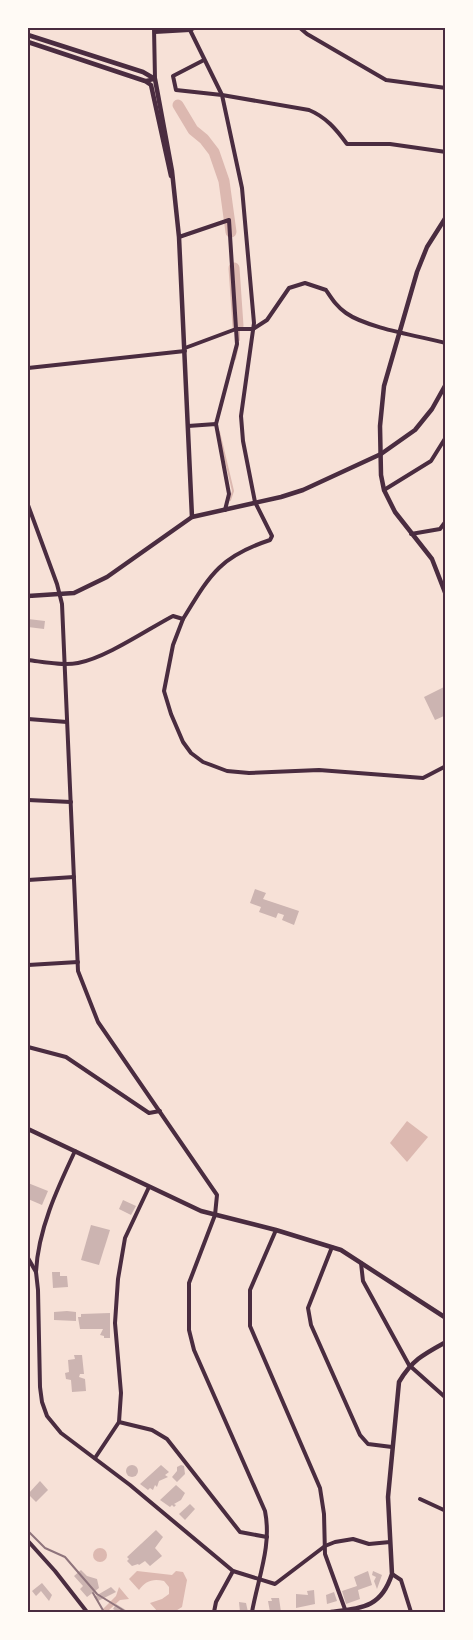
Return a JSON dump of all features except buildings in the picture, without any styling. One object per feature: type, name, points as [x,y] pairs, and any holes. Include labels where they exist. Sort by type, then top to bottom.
[{"type":"street","points":[[300,28],[307,34],[386,80],[446,88]]},
{"type":"street","points":[[192,517],[179,237],[172,177],[155,79],[154,30],[192,29],[204,60],[222,95],[242,188],[249,248],[253,328],[242,416],[243,441],[255,502],[272,536],[270,540],[232,555],[218,566],[183,619],[173,645],[164,691],[170,714],[183,742],[191,753],[203,762],[227,771],[249,773],[319,770],[423,778],[446,766]]},
{"type":"street","points":[[28,35],[143,72],[155,79]]},
{"type":"street","points":[[28,42],[145,81],[151,85],[169,172],[172,177]]},
{"type":"street","points":[[204,60],[173,76],[176,90],[222,95],[309,110],[322,115],[347,144],[390,144],[446,152]]},
{"type":"street","points":[[145,81],[155,79]]},
{"type":"street","points":[[446,217],[427,247],[384,386],[381,407],[381,475],[384,490],[411,534],[432,560],[443,582],[446,595]]},
{"type":"street","points":[[179,237],[228,220],[237,344],[216,424],[229,494],[225,510]]},
{"type":"street","points":[[28,368],[185,350],[236,328],[253,328],[267,320],[289,288],[305,283],[326,290],[335,305],[347,314],[362,321],[446,343]]},
{"type":"street","points":[[28,596],[60,596],[74,593],[107,577],[192,517],[303,490],[381,454],[415,430],[432,409],[446,384]]},
{"type":"street","points":[[188,426],[216,424]]},
{"type":"street","points":[[384,490],[431,461],[446,437]]},
{"type":"street","points":[[28,505],[60,596],[65,664],[78,971],[98,1022],[218,1195],[215,1215],[189,1283],[189,1330],[194,1350],[261,1499],[267,1524],[266,1557],[258,1580],[252,1612]]},
{"type":"street","points":[[440,529],[446,520]]},
{"type":"street","points":[[411,534],[446,529]]},
{"type":"street","points":[[28,660],[65,664],[95,658],[173,616],[183,619]]},
{"type":"street","points":[[28,719],[67,722]]},
{"type":"street","points":[[28,800],[71,802]]},
{"type":"street","points":[[28,880],[74,877]]},
{"type":"street","points":[[28,965],[78,962]]},
{"type":"street","points":[[28,1047],[66,1057],[149,1113],[160,1111]]},
{"type":"street","points":[[28,1129],[201,1211],[276,1230],[332,1247],[361,1263],[446,1318]]},
{"type":"street","points":[[75,1151],[50,1209],[37,1256],[36,1272],[42,1402],[47,1416],[60,1433],[95,1458],[232,1571],[258,1580],[276,1584],[325,1546],[353,1539],[369,1544],[390,1542]]},
{"type":"street","points":[[95,1458],[120,1422],[121,1393],[115,1323],[118,1280],[125,1238],[149,1187]]},
{"type":"street","points":[[276,1230],[250,1290],[250,1326],[320,1488],[324,1514],[325,1546],[346,1611]]},
{"type":"street","points":[[332,1247],[308,1308],[311,1325],[360,1435],[368,1444],[392,1447]]},
{"type":"street","points":[[28,1258],[36,1272]]},
{"type":"street","points":[[361,1263],[363,1282],[409,1366],[446,1398]]},
{"type":"street","points":[[331,1612],[359,1609],[375,1602],[385,1591],[392,1574],[388,1497],[399,1382],[409,1366],[446,1342]]},
{"type":"street","points":[[120,1422],[152,1430],[167,1439],[240,1532],[267,1537]]},
{"type":"street","points":[[420,1499],[446,1511]]},
{"type":"street","points":[[28,1541],[55,1571],[87,1612]]},
{"type":"street","points":[[214,1612],[216,1602],[232,1571]]},
{"type":"street","points":[[392,1574],[401,1580],[411,1612]]},
{"type":"shaded area","points":[[407,1121],[428,1137],[407,1162],[390,1143]]},
{"type":"shaded area","points":[[97,1548],[103,1548],[107,1555],[103,1562],[97,1562],[93,1558],[93,1552]]},
{"type":"shaded area","points":[[137,1571],[172,1575],[176,1571],[183,1572],[187,1580],[182,1607],[174,1612],[158,1612],[150,1603],[162,1599],[169,1594],[169,1587],[164,1581],[153,1580],[144,1584],[139,1590],[129,1579]]},
{"type":"shaded area","points":[[119,1587],[129,1599],[120,1600],[109,1610],[111,1612],[100,1612],[116,1596]]},
{"type":"waterway","points":[[178,105],[193,130],[204,139],[214,152],[224,181],[231,232]]},
{"type":"waterway","points":[[234,268],[238,326]]},
{"type":"waterway","points":[[239,331],[239,340]]},
{"type":"waterway","points":[[235,359],[238,345]]},
{"type":"waterway","points":[[219,432],[233,491],[230,500]]},
{"type":"railway","points":[[28,1531],[45,1548],[65,1557],[97,1594],[126,1612]]},
{"type":"railway","points":[[93,1593],[104,1612]]}]
